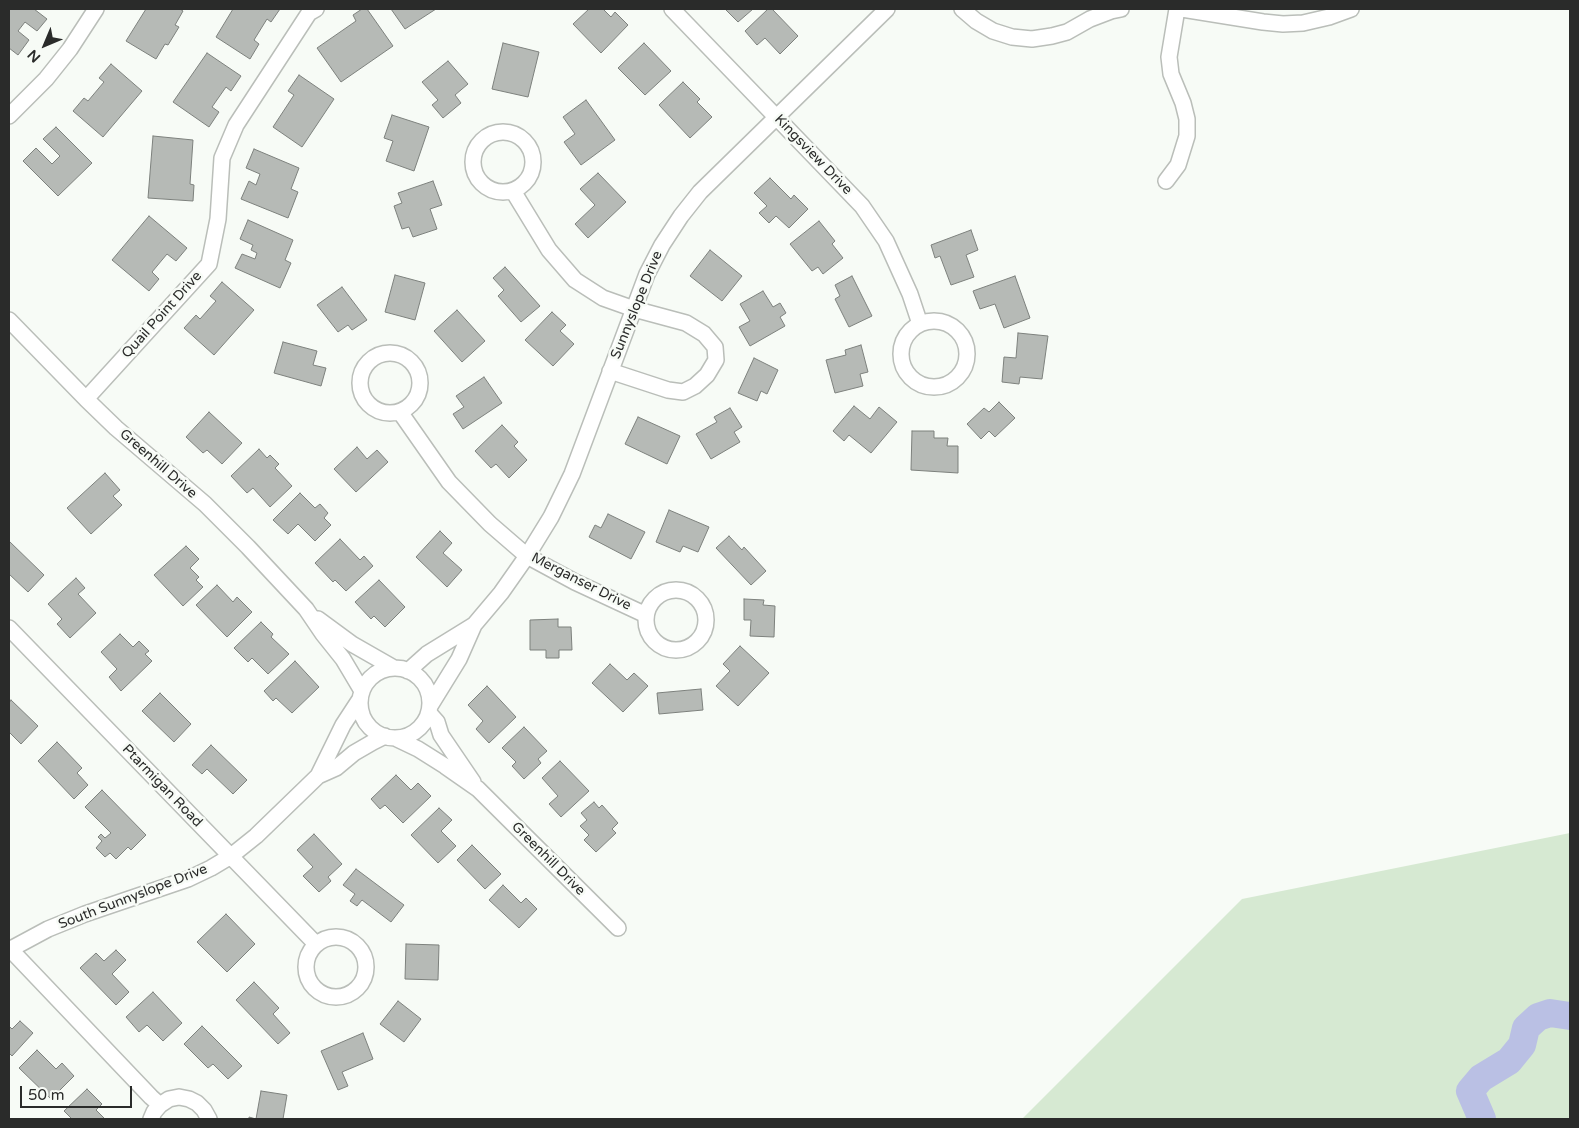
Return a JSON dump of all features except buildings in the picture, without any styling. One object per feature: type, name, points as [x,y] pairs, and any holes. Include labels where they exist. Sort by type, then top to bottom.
[{"type":"street","points":[[9,116],[46,79],[70,49],[96,9]]},
{"type":"street","name":"Quail Point Drive","points":[[86,399],[209,264],[218,219],[222,158],[236,125],[309,13],[316,9]]},
{"type":"street","name":"Kingsview Drive","points":[[672,9],[862,206],[886,242],[910,294],[920,324]]},
{"type":"street","name":"Sunnyslope Drive","points":[[430,709],[458,659],[474,625],[501,593],[551,517],[572,474],[647,274],[662,245],[700,192],[887,9]]},
{"type":"street","points":[[962,9],[976,21],[993,31],[1012,37],[1032,39],[1067,32],[1090,19],[1121,9]]},
{"type":"street","points":[[1166,181],[1178,164],[1187,136],[1187,119],[1183,103],[1171,74],[1169,56],[1177,9]]},
{"type":"street","points":[[1182,9],[1282,24],[1303,23],[1352,9]]},
{"type":"street","points":[[504,132],[519,137],[530,148],[533,168],[529,178],[522,186],[513,191],[504,193],[494,191],[486,187],[474,172],[474,153],[478,145],[485,138],[494,134],[504,132]]},
{"type":"street","points":[[513,191],[549,250],[576,280],[603,298],[686,324],[704,334],[715,347],[716,360],[707,375],[695,386],[682,392],[668,390],[610,371]]},
{"type":"street","name":"Greenhill Drive","points":[[9,320],[116,428],[205,504],[306,609],[352,644],[401,669]]},
{"type":"street","points":[[931,321],[943,322],[953,327],[964,341],[967,357],[964,369],[958,378],[948,385],[938,388],[918,384],[909,377],[903,368],[900,358],[901,348],[911,330],[920,324],[931,321]]},
{"type":"street","points":[[391,353],[406,358],[417,369],[420,389],[416,399],[409,407],[400,412],[391,414],[381,412],[373,408],[361,393],[361,374],[372,359],[380,354],[391,353]]},
{"type":"street","name":"Merganser Drive","points":[[400,412],[449,482],[490,524],[527,556],[575,582],[646,615]]},
{"type":"street","name":"Merganser Drive","points":[[680,591],[694,596],[701,604],[706,613],[706,624],[698,641],[690,647],[681,650],[671,650],[654,642],[646,624],[646,615],[656,597],[665,592],[680,591]]},
{"type":"street","name":"Greenhill Drive","points":[[306,609],[343,659],[361,695]]},
{"type":"street","name":"Sunnyslope Drive","points":[[401,669],[474,625]]},
{"type":"street","name":"Ptarmigan Road","points":[[9,628],[315,945]]},
{"type":"street","points":[[385,669],[401,669],[421,678],[430,696],[430,709],[420,728],[404,737],[390,737],[376,732],[369,726],[363,717],[361,695],[367,681],[375,674],[385,669]]},
{"type":"street","name":"South Sunnyslope Drive","points":[[9,949],[48,929],[85,914],[188,879],[231,856],[256,836],[318,776],[343,725],[361,695]]},
{"type":"street","name":"Greenhill Drive","points":[[430,709],[441,735],[478,789]]},
{"type":"street","name":"Greenhill Drive","points":[[390,737],[438,762],[478,789],[618,928]]},
{"type":"street","name":"South Sunnyslope Drive","points":[[318,776],[336,768],[354,753],[373,742],[390,737]]},
{"type":"street","points":[[333,936],[343,937],[356,945],[365,957],[366,967],[364,977],[359,986],[343,996],[333,997],[315,989],[309,981],[306,972],[306,962],[309,953],[315,945],[323,939],[333,936]]},
{"type":"street","points":[[9,949],[151,1097],[160,1104]]},
{"type":"street","points":[[151,1119],[160,1104],[169,1099],[179,1097],[198,1103],[209,1119]]},
{"type":"green space","points":[[1570,833],[1570,1119],[1022,1119],[1242,899]]},
{"type":"waterway","points":[[1482,1119],[1470,1091],[1481,1078],[1509,1061],[1522,1045],[1526,1028],[1538,1017],[1550,1013],[1570,1016]]}]
